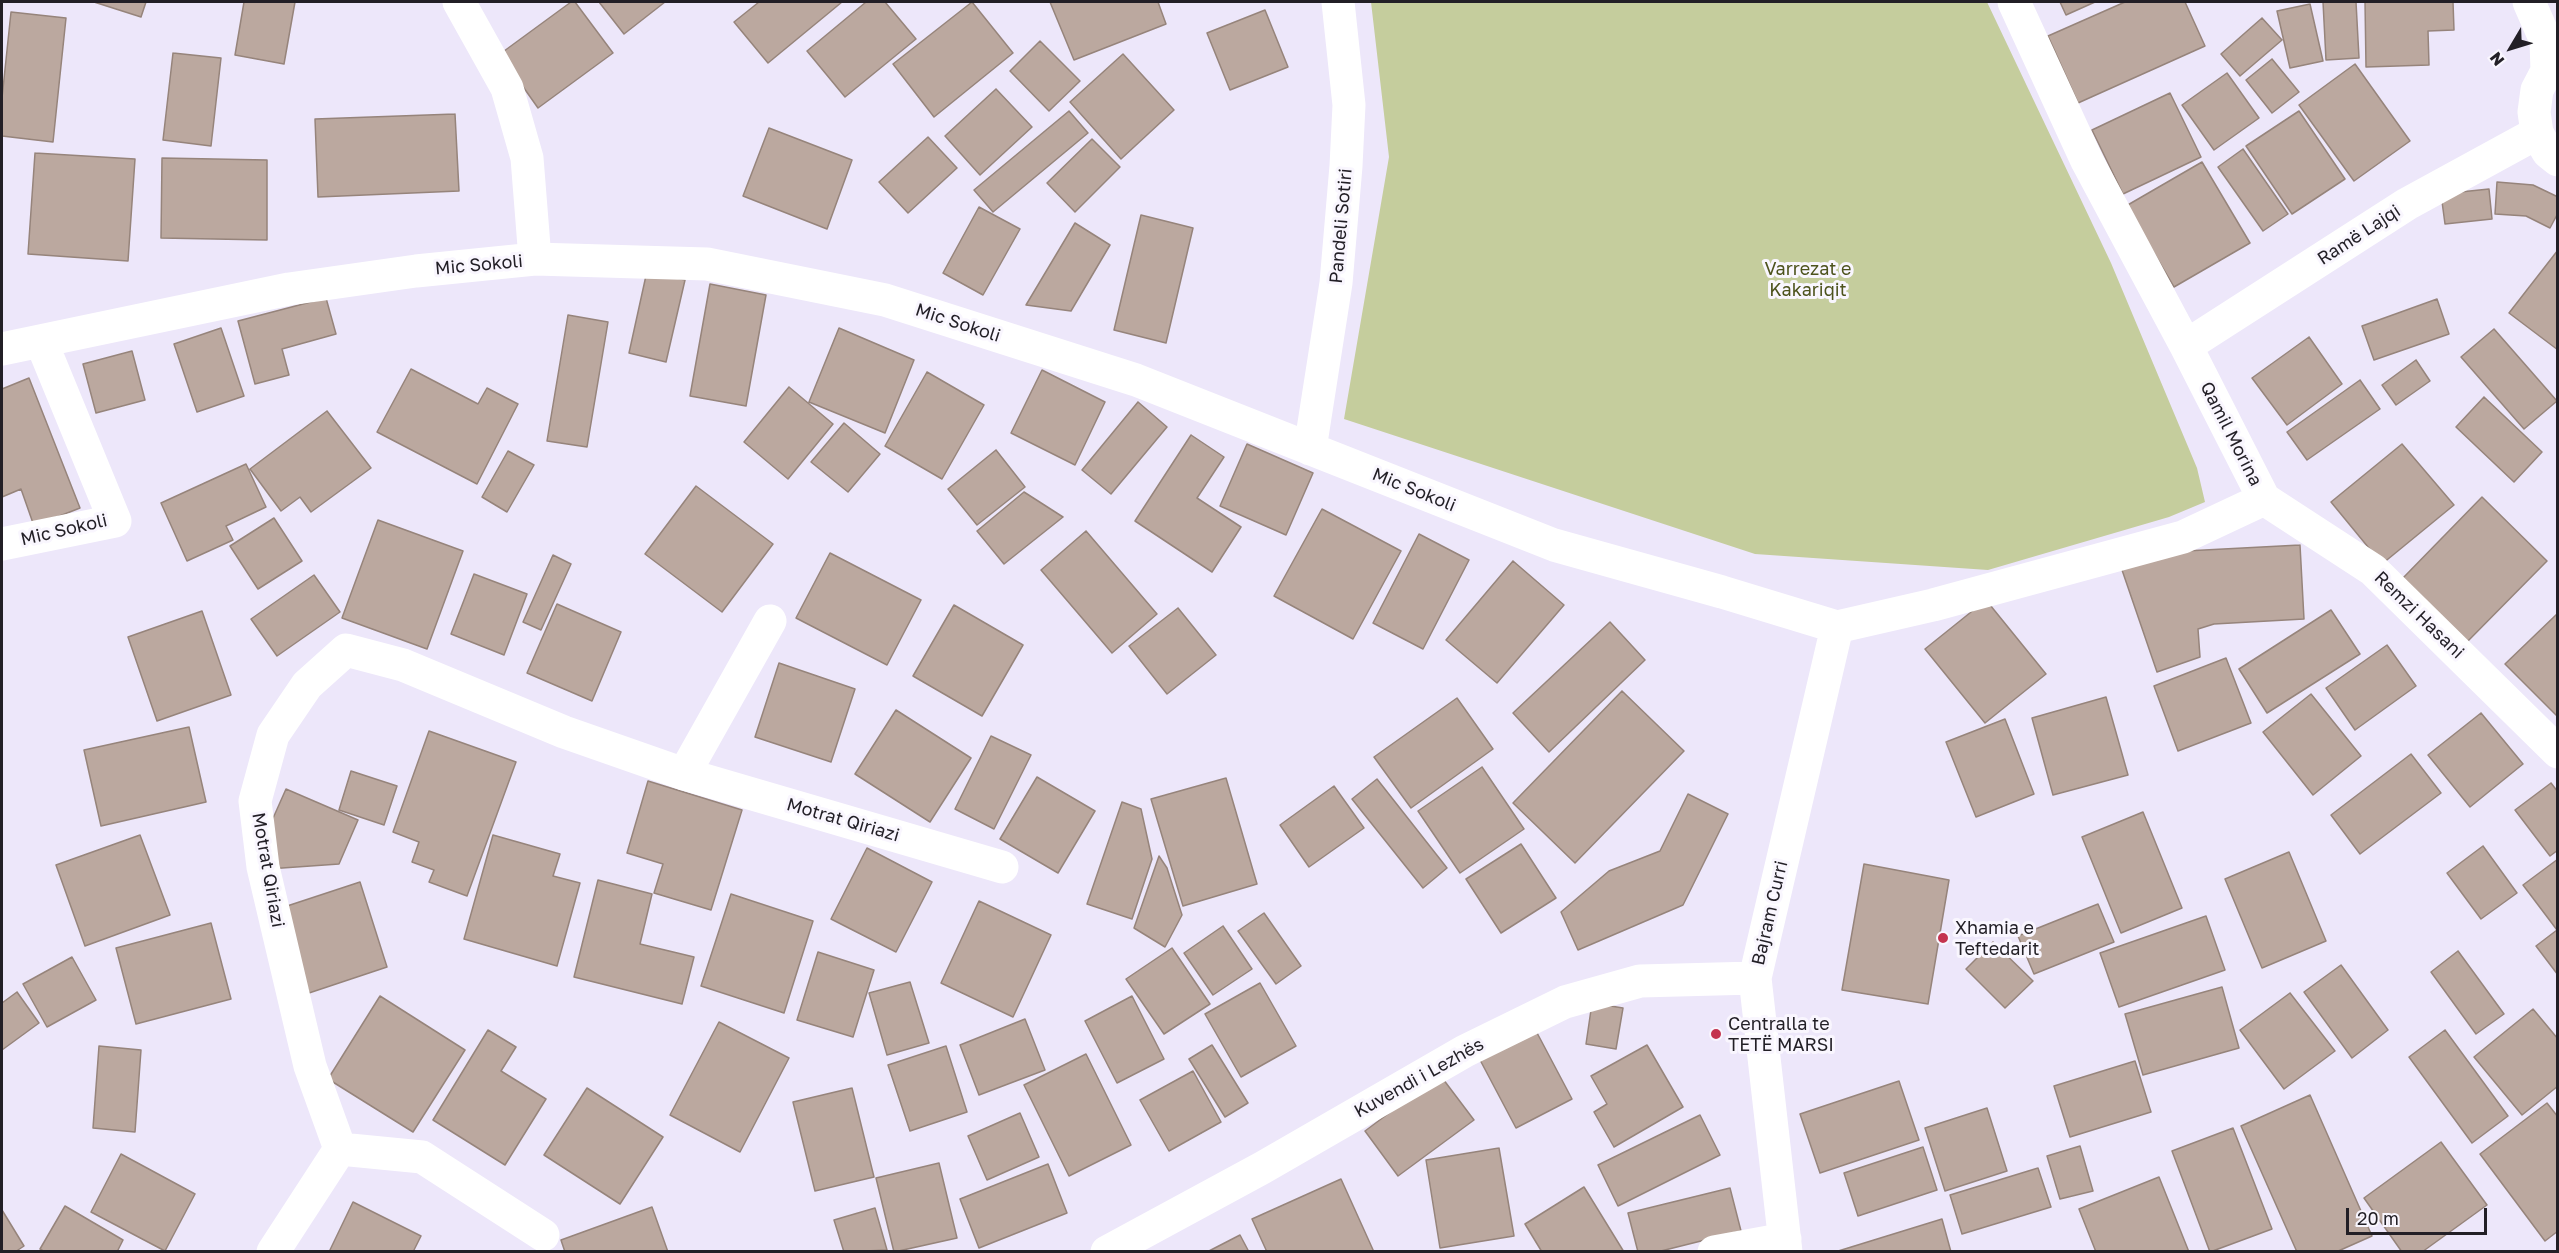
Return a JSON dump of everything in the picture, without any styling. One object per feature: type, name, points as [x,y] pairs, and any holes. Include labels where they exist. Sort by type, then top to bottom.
[{"type":"street","points":[[459,2],[507,88],[527,158],[535,259]]},
{"type":"street","name":"Pandeli Sotiri","points":[[1310,449],[1336,284],[1346,166],[1349,105],[1338,2]]},
{"type":"street","name":"Qamil Morina","points":[[1837,627],[1933,605],[2183,537],[2264,498],[2087,161],[2014,2]]},
{"type":"street","points":[[2529,2],[2546,41],[2552,66],[2537,90],[2534,112],[2537,133],[2548,152],[2558,160]]},
{"type":"street","name":"Ramë Lajqi","points":[[2186,346],[2407,204],[2537,133]]},
{"type":"street","name":"Mic Sokoli","points":[[2,349],[289,289],[416,270],[535,259],[706,264],[885,300],[1136,380],[1554,545],[1837,627]]},
{"type":"street","name":"Mic Sokoli","points":[[2,544],[115,521],[41,341]]},
{"type":"street","name":"Remzi Hasani","points":[[2264,498],[2373,570],[2558,752]]},
{"type":"street","points":[[684,774],[770,621]]},
{"type":"street","name":"Bajram Curri","points":[[1714,1251],[1785,1245],[1755,978],[1837,627]]},
{"type":"street","name":"Motrat Qiriazi","points":[[340,1149],[310,1066],[263,867],[255,801],[273,735],[307,685],[346,650],[403,665],[564,732],[684,774],[1002,867]]},
{"type":"street","name":"Kuvendi i Lezhës","points":[[1107,1251],[1262,1168],[1465,1051],[1565,1002],[1640,981],[1755,978]]},
{"type":"street","points":[[273,1251],[340,1149],[422,1157],[543,1235]]},
{"type":"green space","name":"Varrezat e Kakariqit","points":[[1371,2],[1987,2],[2111,263],[2197,468],[2205,502],[2169,517],[1988,570],[1755,554],[1344,419],[1389,157]]},
{"type":"building","points":[[94,2],[146,2],[141,17]]},
{"type":"building","points":[[244,2],[295,2],[284,64],[235,55]]},
{"type":"building","points":[[571,2],[575,2],[613,53],[538,108],[500,54]]},
{"type":"building","points":[[599,2],[665,2],[624,34]]},
{"type":"building","points":[[759,2],[842,2],[768,63],[734,22]]},
{"type":"building","points":[[866,2],[885,2],[916,39],[845,97],[807,51]]},
{"type":"building","points":[[972,2],[1013,53],[934,117],[893,64]]},
{"type":"building","points":[[1050,2],[1158,2],[1166,24],[1074,60]]},
{"type":"building","points":[[2060,2],[2095,2],[2066,15]]},
{"type":"building","points":[[2125,2],[2185,2],[2205,46],[2078,103],[2048,36]]},
{"type":"building","points":[[2323,2],[2356,2],[2359,58],[2326,60]]},
{"type":"building","points":[[2365,2],[2453,2],[2454,30],[2428,31],[2429,65],[2366,67]]},
{"type":"building","points":[[2310,4],[2323,61],[2290,68],[2277,11]]},
{"type":"building","points":[[1265,10],[1288,67],[1230,90],[1207,33]]},
{"type":"building","points":[[11,12],[66,18],[53,142],[2,136],[2,98]]},
{"type":"building","points":[[2262,18],[2282,40],[2240,76],[2221,54]]},
{"type":"building","points":[[1040,41],[1080,81],[1049,111],[1010,71]]},
{"type":"building","points":[[173,53],[221,58],[211,146],[163,140]]},
{"type":"building","points":[[1123,54],[1174,110],[1121,159],[1070,102]]},
{"type":"building","points":[[2272,59],[2299,92],[2272,113],[2246,80]]},
{"type":"building","points":[[2355,64],[2410,141],[2354,181],[2299,105]]},
{"type":"building","points":[[2227,73],[2259,118],[2214,150],[2182,105]]},
{"type":"building","points":[[996,89],[1032,127],[980,175],[945,136]]},
{"type":"building","points":[[2170,93],[2201,157],[2123,194],[2092,130]]},
{"type":"building","points":[[1069,111],[1088,133],[993,212],[974,190]]},
{"type":"building","points":[[2299,111],[2345,179],[2292,214],[2246,146]]},
{"type":"building","points":[[455,114],[459,191],[318,197],[315,119]]},
{"type":"building","points":[[769,128],[852,160],[827,229],[743,196]]},
{"type":"building","points":[[928,137],[957,168],[908,213],[879,182]]},
{"type":"building","points":[[1092,139],[1120,167],[1075,212],[1047,183]]},
{"type":"building","points":[[2243,149],[2288,214],[2263,231],[2218,167]]},
{"type":"building","points":[[35,153],[135,159],[128,261],[28,254]]},
{"type":"building","points":[[162,158],[267,160],[267,240],[161,238]]},
{"type":"building","points":[[2202,162],[2250,243],[2174,287],[2126,206]]},
{"type":"building","points":[[2497,182],[2533,185],[2558,197],[2558,213],[2550,228],[2526,216],[2495,214]]},
{"type":"building","points":[[2489,189],[2492,219],[2445,224],[2441,194]]},
{"type":"building","points":[[979,207],[1020,229],[983,295],[943,273]]},
{"type":"building","points":[[1141,215],[1193,228],[1166,343],[1114,330]]},
{"type":"building","points":[[1075,223],[1110,245],[1071,311],[1026,305]]},
{"type":"building","points":[[2558,250],[2558,350],[2509,313]]},
{"type":"building","points":[[647,271],[685,280],[666,362],[629,353]]},
{"type":"building","points":[[710,284],[766,295],[746,406],[690,396]]},
{"type":"building","points":[[326,298],[336,334],[282,349],[289,375],[255,384],[238,321]]},
{"type":"building","points":[[2437,299],[2449,334],[2374,360],[2362,326]]},
{"type":"building","points":[[568,315],[608,322],[587,447],[547,441]]},
{"type":"building","points":[[221,328],[244,396],[197,412],[174,344]]},
{"type":"building","points":[[839,328],[914,360],[885,433],[809,402]]},
{"type":"building","points":[[2494,329],[2557,401],[2524,429],[2461,357]]},
{"type":"building","points":[[2309,337],[2342,384],[2287,425],[2252,378]]},
{"type":"building","points":[[132,351],[145,400],[96,413],[83,364]]},
{"type":"building","points":[[2416,360],[2430,381],[2396,405],[2382,385]]},
{"type":"building","points":[[411,369],[478,404],[487,388],[518,404],[477,484],[377,432]]},
{"type":"building","points":[[1042,370],[1105,402],[1075,465],[1011,433]]},
{"type":"building","points":[[927,372],[984,405],[942,479],[885,446]]},
{"type":"building","points":[[29,378],[80,508],[34,526],[21,489],[2,497],[2,389]]},
{"type":"building","points":[[2360,380],[2380,409],[2307,460],[2287,432]]},
{"type":"building","points":[[789,387],[833,424],[788,479],[744,442]]},
{"type":"building","points":[[2484,397],[2542,452],[2514,482],[2456,427]]},
{"type":"building","points":[[1138,402],[1167,427],[1111,494],[1082,470]]},
{"type":"building","points":[[327,411],[371,468],[311,512],[300,497],[281,511],[250,469]]},
{"type":"building","points":[[844,423],[880,454],[848,492],[811,462]]},
{"type":"building","points":[[1191,435],[1224,457],[1197,498],[1241,527],[1212,572],[1135,521]]},
{"type":"building","points":[[1247,444],[1313,473],[1286,535],[1220,506]]},
{"type":"building","points":[[2402,444],[2454,505],[2382,564],[2331,502]]},
{"type":"building","points":[[996,450],[1025,487],[977,525],[948,489]]},
{"type":"building","points":[[508,451],[534,465],[507,512],[482,497]]},
{"type":"building","points":[[246,464],[266,507],[226,526],[233,540],[187,561],[161,503]]},
{"type":"building","points":[[696,486],[773,544],[722,612],[645,554]]},
{"type":"building","points":[[1024,492],[1063,517],[1004,564],[977,531]]},
{"type":"building","points":[[2482,497],[2547,561],[2465,644],[2401,580]]},
{"type":"building","points":[[1322,509],[1401,551],[1353,639],[1274,596]]},
{"type":"building","points":[[274,518],[302,561],[258,589],[230,546]]},
{"type":"building","points":[[378,520],[463,551],[427,649],[342,618]]},
{"type":"building","points":[[1086,531],[1157,614],[1112,653],[1041,570]]},
{"type":"building","points":[[1419,534],[1469,560],[1423,649],[1373,623]]},
{"type":"building","points":[[2300,545],[2304,619],[2214,624],[2198,629],[2200,657],[2157,672],[2121,567],[2166,552]]},
{"type":"building","points":[[830,553],[921,600],[887,665],[796,618]]},
{"type":"building","points":[[553,555],[571,564],[541,630],[523,622]]},
{"type":"building","points":[[1513,561],[1564,605],[1497,683],[1446,640]]},
{"type":"building","points":[[474,574],[527,594],[504,655],[451,634]]},
{"type":"building","points":[[314,575],[340,612],[277,656],[251,619]]},
{"type":"building","points":[[1986,600],[2046,674],[1985,723],[1925,649]]},
{"type":"building","points":[[557,604],[621,632],[592,701],[527,673]]},
{"type":"building","points":[[954,605],[1023,645],[982,716],[913,676]]},
{"type":"building","points":[[1178,608],[1216,655],[1167,694],[1129,646]]},
{"type":"building","points":[[2331,610],[2360,654],[2267,713],[2239,669]]},
{"type":"building","points":[[202,611],[231,695],[157,721],[128,637]]},
{"type":"building","points":[[2558,613],[2558,717],[2505,664]]},
{"type":"building","points":[[1610,622],[1645,660],[1549,752],[1513,713]]},
{"type":"building","points":[[2387,645],[2416,686],[2355,730],[2326,688]]},
{"type":"building","points":[[2226,658],[2251,723],[2178,751],[2154,686]]},
{"type":"building","points":[[779,663],[855,689],[831,762],[755,737]]},
{"type":"building","points":[[1622,691],[1684,751],[1575,863],[1513,803]]},
{"type":"building","points":[[2311,694],[2361,756],[2313,795],[2263,732]]},
{"type":"building","points":[[2106,697],[2128,775],[2053,795],[2032,718]]},
{"type":"building","points":[[1457,698],[1493,749],[1411,808],[1374,757]]},
{"type":"building","points":[[896,710],[971,758],[930,822],[855,774]]},
{"type":"building","points":[[2481,713],[2523,764],[2470,807],[2428,755]]},
{"type":"building","points":[[2005,719],[2034,794],[1976,817],[1946,742]]},
{"type":"building","points":[[189,727],[206,802],[101,826],[84,750]]},
{"type":"building","points":[[429,731],[516,762],[467,896],[429,882],[434,870],[412,862],[419,842],[393,832]]},
{"type":"building","points":[[991,736],[1031,755],[994,829],[955,809]]},
{"type":"building","points":[[2411,754],[2441,793],[2360,854],[2331,815]]},
{"type":"building","points":[[1482,767],[1524,829],[1460,873],[1418,811]]},
{"type":"building","points":[[351,771],[397,786],[384,825],[339,810]]},
{"type":"building","points":[[1037,777],[1095,811],[1058,873],[1000,839]]},
{"type":"building","points":[[1226,778],[1257,884],[1183,906],[1151,799]]},
{"type":"building","points":[[1377,779],[1447,868],[1423,888],[1352,799]]},
{"type":"building","points":[[648,781],[742,810],[711,910],[654,893],[663,864],[627,853]]},
{"type":"building","points":[[2551,783],[2558,792],[2558,850],[2550,856],[2515,810]]},
{"type":"building","points":[[1334,786],[1364,828],[1309,867],[1280,825]]},
{"type":"building","points":[[286,789],[358,820],[339,864],[268,869],[266,834]]},
{"type":"building","points":[[1688,794],[1728,814],[1683,905],[1578,950],[1561,912],[1609,871],[1660,851]]},
{"type":"building","points":[[1122,802],[1141,809],[1152,859],[1132,919],[1087,904]]},
{"type":"building","points":[[2143,812],[2182,908],[2121,933],[2082,837]]},
{"type":"building","points":[[140,835],[170,915],[85,946],[56,865]]},
{"type":"building","points":[[493,835],[560,854],[553,876],[580,883],[557,966],[464,939]]},
{"type":"building","points":[[1521,844],[1556,898],[1501,933],[1466,879]]},
{"type":"building","points":[[2483,846],[2517,893],[2481,919],[2447,873]]},
{"type":"building","points":[[867,848],[932,882],[896,952],[831,919]]},
{"type":"building","points":[[2289,852],[2326,941],[2262,968],[2225,879]]},
{"type":"building","points":[[1159,856],[1167,868],[1182,915],[1165,947],[1134,928]]},
{"type":"building","points":[[2558,859],[2558,975],[2536,946],[2557,930],[2523,885]]},
{"type":"building","points":[[1864,864],[1949,880],[1928,1004],[1842,990]]},
{"type":"building","points":[[598,880],[652,894],[640,944],[694,957],[682,1004],[574,977]]},
{"type":"building","points":[[360,882],[387,967],[309,993],[281,908]]},
{"type":"building","points":[[731,894],[813,921],[784,1013],[701,986]]},
{"type":"building","points":[[979,901],[1051,935],[1013,1017],[941,983]]},
{"type":"building","points":[[2098,904],[2114,942],[2034,974],[2018,936]]},
{"type":"building","points":[[1264,913],[1301,966],[1276,984],[1238,931]]},
{"type":"building","points":[[2206,916],[2225,970],[2119,1007],[2100,953]]},
{"type":"building","points":[[211,923],[231,999],[136,1024],[116,948]]},
{"type":"building","points":[[1223,926],[1252,969],[1213,995],[1184,953]]},
{"type":"building","points":[[1993,942],[2033,981],[2005,1008],[1966,969]]},
{"type":"building","points":[[1172,948],[1210,1004],[1164,1034],[1126,979]]},
{"type":"building","points":[[2458,951],[2504,1014],[2476,1034],[2431,972]]},
{"type":"building","points":[[818,952],[874,970],[853,1037],[797,1020]]},
{"type":"building","points":[[72,957],[96,1000],[47,1027],[23,984]]},
{"type":"building","points":[[2341,965],[2388,1030],[2352,1058],[2304,992]]},
{"type":"building","points":[[910,982],[929,1043],[887,1055],[869,993]]},
{"type":"building","points":[[1260,983],[1296,1046],[1241,1077],[1205,1014]]},
{"type":"building","points":[[2222,987],[2239,1048],[2143,1075],[2125,1014]]},
{"type":"building","points":[[17,992],[39,1023],[2,1050],[2,1003]]},
{"type":"building","points":[[2290,993],[2335,1051],[2284,1089],[2240,1030]]},
{"type":"building","points":[[380,996],[465,1050],[413,1132],[328,1079]]},
{"type":"building","points":[[1132,996],[1164,1059],[1117,1083],[1085,1021]]},
{"type":"building","points":[[1592,1003],[1623,1008],[1616,1049],[1586,1044]]},
{"type":"building","points":[[2533,1009],[2558,1039],[2558,1086],[2522,1115],[2474,1057]]},
{"type":"building","points":[[1025,1019],[1045,1070],[979,1095],[960,1045]]},
{"type":"building","points":[[719,1022],[789,1058],[740,1152],[670,1115]]},
{"type":"building","points":[[1535,1029],[1572,1099],[1516,1128],[1479,1058]]},
{"type":"building","points":[[488,1030],[516,1047],[501,1071],[546,1099],[505,1165],[433,1120]]},
{"type":"building","points":[[2445,1030],[2508,1116],[2472,1143],[2409,1057]]},
{"type":"building","points":[[1212,1045],[1248,1103],[1225,1117],[1189,1059]]},
{"type":"building","points":[[1647,1045],[1683,1107],[1614,1147],[1594,1112],[1607,1104],[1591,1076]]},
{"type":"building","points":[[99,1046],[141,1050],[135,1132],[93,1128]]},
{"type":"building","points":[[946,1046],[967,1112],[910,1131],[888,1065]]},
{"type":"building","points":[[1086,1054],[1131,1145],[1069,1176],[1024,1085]]},
{"type":"building","points":[[2135,1061],[2151,1112],[2070,1137],[2054,1086]]},
{"type":"building","points":[[1193,1071],[1221,1122],[1169,1151],[1140,1100]]},
{"type":"building","points":[[1440,1075],[1474,1120],[1398,1176],[1365,1131]]},
{"type":"building","points":[[1899,1081],[1919,1140],[1820,1173],[1800,1114]]},
{"type":"building","points":[[587,1088],[663,1137],[620,1204],[544,1155]]},
{"type":"building","points":[[852,1088],[874,1177],[815,1191],[793,1102]]},
{"type":"building","points":[[2310,1095],[2372,1236],[2336,1252],[2297,1252],[2241,1126]]},
{"type":"building","points":[[2547,1103],[2558,1117],[2558,1231],[2545,1241],[2480,1154]]},
{"type":"building","points":[[1987,1108],[2007,1171],[1945,1191],[1925,1128]]},
{"type":"building","points":[[1020,1113],[1039,1157],[987,1180],[968,1136]]},
{"type":"building","points":[[1700,1115],[1720,1155],[1618,1206],[1598,1165]]},
{"type":"building","points":[[2233,1128],[2272,1229],[2210,1252],[2172,1151]]},
{"type":"building","points":[[2441,1142],[2487,1205],[2422,1252],[2402,1252],[2364,1198]]},
{"type":"building","points":[[2080,1146],[2093,1191],[2060,1199],[2047,1156]]},
{"type":"building","points":[[1923,1147],[1937,1190],[1858,1216],[1844,1173]]},
{"type":"building","points":[[1499,1148],[1514,1236],[1440,1248],[1426,1160]]},
{"type":"building","points":[[121,1154],[195,1194],[165,1251],[91,1212]]},
{"type":"building","points":[[939,1163],[957,1238],[894,1252],[876,1178]]},
{"type":"building","points":[[1048,1164],[1067,1213],[979,1248],[960,1199]]},
{"type":"building","points":[[2038,1168],[2051,1207],[1962,1234],[1950,1195]]},
{"type":"building","points":[[2159,1177],[2189,1252],[2096,1252],[2079,1209]]},
{"type":"building","points":[[1341,1179],[1374,1252],[1267,1252],[1252,1219]]},
{"type":"building","points":[[1584,1187],[1624,1252],[1542,1252],[1525,1224]]},
{"type":"building","points":[[1730,1188],[1741,1231],[1657,1252],[1638,1252],[1628,1213]]},
{"type":"building","points":[[353,1202],[421,1236],[413,1252],[329,1252]]},
{"type":"building","points":[[65,1206],[123,1240],[117,1252],[45,1252],[40,1249]]},
{"type":"building","points":[[652,1207],[668,1252],[565,1252],[561,1240]]},
{"type":"building","points":[[875,1208],[887,1250],[844,1252],[834,1220]]},
{"type":"building","points":[[2,1210],[24,1246],[15,1252],[2,1252]]},
{"type":"building","points":[[1942,1219],[1951,1252],[1835,1252]]},
{"type":"building","points":[[1240,1235],[1249,1252],[1207,1252]]},
{"type":"place","name":"Xhamia e Teftedarit","points":[[1943,938]]},
{"type":"place","name":"Centralla te TETË MARSI","points":[[1716,1034]]}]
